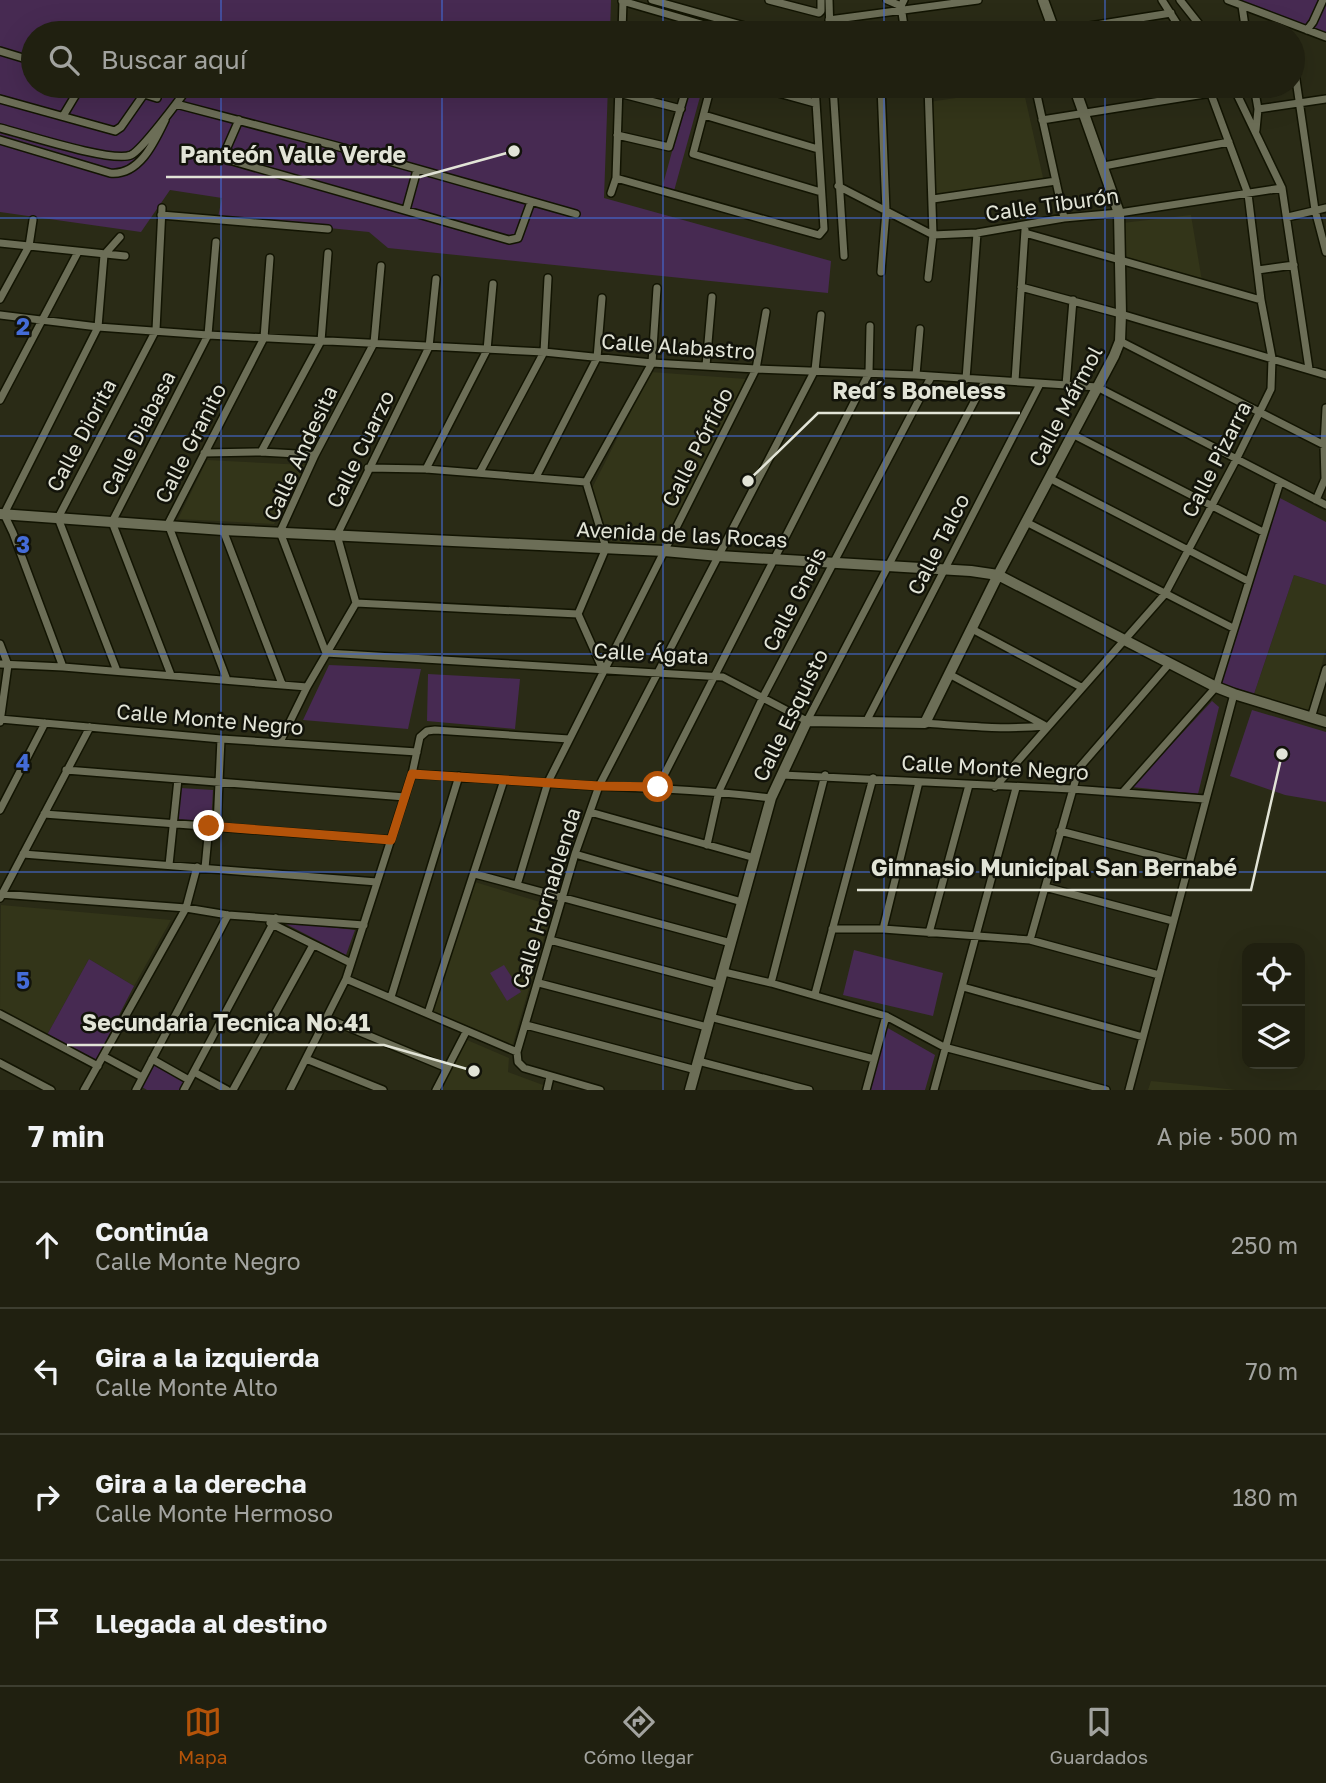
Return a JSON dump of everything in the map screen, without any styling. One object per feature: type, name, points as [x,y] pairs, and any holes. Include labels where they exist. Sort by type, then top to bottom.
[{"type":"street","points":[[652,0],[726,21]]},
{"type":"street","points":[[769,0],[821,13],[821,0]]},
{"type":"street","points":[[829,0],[829,20],[902,5],[978,0]]},
{"type":"street","points":[[887,0],[902,5]]},
{"type":"street","points":[[1043,0],[1049,21]]},
{"type":"street","points":[[1162,0],[1176,21]]},
{"type":"street","points":[[1180,0],[1197,21]]},
{"type":"street","points":[[1228,0],[1283,21]]},
{"type":"street","points":[[1325,0],[1307,30],[1326,37]]},
{"type":"street","points":[[622,21],[622,1],[691,21]]},
{"type":"street","points":[[1242,6],[1244,21]]},
{"type":"street","points":[[1123,21],[1171,13]]},
{"type":"street","points":[[0,51],[21,57]]},
{"type":"street","points":[[63,117],[74,98]]},
{"type":"street","points":[[0,100],[118,130],[141,98]]},
{"type":"street","points":[[0,128],[121,157],[137,151],[180,98]]},
{"type":"street","points":[[611,193],[616,178],[619,98]]},
{"type":"street","points":[[647,98],[681,109]]},
{"type":"street","points":[[617,135],[669,147],[684,98]]},
{"type":"street","points":[[708,98],[693,153],[821,192]]},
{"type":"street","points":[[797,98],[816,103]]},
{"type":"street","points":[[616,178],[820,235],[823,233],[816,98]]},
{"type":"street","points":[[834,98],[844,256]]},
{"type":"street","points":[[881,98],[886,211],[881,272]]},
{"type":"street","points":[[928,98],[933,235],[928,278]]},
{"type":"street","points":[[1037,98],[1064,218]]},
{"type":"street","name":"Calle Mármol","points":[[925,723],[998,575],[1115,356],[1120,341],[1119,213],[1078,98]]},
{"type":"street","points":[[1042,120],[1165,98]]},
{"type":"street","name":"Calle Pizarra","points":[[995,787],[1165,594],[1271,389],[1272,358],[1261,300],[1248,194],[1213,98]]},
{"type":"street","points":[[1239,98],[1282,188],[1309,369]]},
{"type":"street","points":[[1256,98],[1256,131]]},
{"type":"street","points":[[1298,98],[1315,210],[1326,252]]},
{"type":"street","points":[[1258,110],[1326,99]]},
{"type":"street","points":[[176,104],[576,214]]},
{"type":"street","points":[[704,115],[818,149]]},
{"type":"street","points":[[0,140],[110,173],[122,173],[129,171],[141,160],[167,116]]},
{"type":"street","points":[[239,120],[225,152],[229,160],[509,240],[516,240],[531,202]]},
{"type":"street","points":[[1104,166],[1229,142]]},
{"type":"street","points":[[406,210],[416,170]]},
{"type":"street","points":[[933,199],[1056,181]]},
{"type":"street","name":"Calle Tiburón","points":[[838,186],[933,235],[1025,230],[1064,218],[1119,213],[1282,188]]},
{"type":"street","points":[[1288,217],[1326,208]]},
{"type":"street","name":"Calle Diorita","points":[[117,671],[58,518],[156,330],[161,212],[328,229]]},
{"type":"street","points":[[0,299],[29,246],[33,220]]},
{"type":"street","points":[[1016,381],[1025,230],[1121,261],[1261,300]]},
{"type":"street","points":[[965,379],[977,233]]},
{"type":"street","points":[[63,667],[1,516],[98,327],[104,255],[120,237]]},
{"type":"street","name":"Calle Diabasa","points":[[171,675],[112,522],[208,335],[216,242]]},
{"type":"street","points":[[0,243],[125,256]]},
{"type":"street","points":[[0,400],[78,252]]},
{"type":"street","points":[[261,452],[321,341],[328,253]]},
{"type":"street","name":"Calle Granito","points":[[227,680],[168,524],[264,338],[270,258]]},
{"type":"street","points":[[1258,270],[1294,265]]},
{"type":"street","name":"Calle Andesita","points":[[326,653],[280,532],[315,455],[374,343],[381,266]]},
{"type":"street","points":[[480,472],[544,352],[548,278]]},
{"type":"street","name":"Calle Cuarzo","points":[[356,603],[337,535],[429,347],[436,279]]},
{"type":"street","points":[[426,468],[487,350],[493,284]]},
{"type":"street","points":[[1021,287],[1326,375]]},
{"type":"street","points":[[604,670],[578,614],[606,548],[586,482],[652,363],[657,288]]},
{"type":"street","points":[[706,366],[712,297]]},
{"type":"street","points":[[536,477],[597,358],[602,298]]},
{"type":"street","points":[[1066,385],[1073,300]]},
{"type":"street","name":"Calle Pórfido","points":[[517,885],[548,782],[756,369],[766,312]]},
{"type":"street","name":"Calle Alabastro","points":[[0,315],[98,327],[208,335],[544,352],[652,363],[916,375],[1097,387],[1326,505]]},
{"type":"street","points":[[815,370],[821,315]]},
{"type":"street","points":[[658,787],[869,373],[870,326]]},
{"type":"street","points":[[916,375],[920,329]]},
{"type":"street","points":[[1120,341],[1325,446]]},
{"type":"street","name":"Calle Hornablenda","points":[[517,1052],[575,854],[599,786],[815,370]]},
{"type":"street","name":"Calle Gneis","points":[[707,845],[719,791],[763,697],[931,376]]},
{"type":"street","name":"Calle Esquisto","points":[[690,1090],[771,798],[886,566],[985,381]]},
{"type":"street","name":"Calle Talco","points":[[867,720],[1040,384]]},
{"type":"street","points":[[1316,500],[1325,479],[1326,408]]},
{"type":"street","points":[[1072,434],[1263,532]]},
{"type":"street","points":[[204,453],[315,455]]},
{"type":"street","points":[[368,468],[426,468],[586,482]]},
{"type":"street","points":[[1049,478],[1248,580]]},
{"type":"street","points":[[1123,792],[1216,687],[1280,482]]},
{"type":"street","name":"Avenida de las Rocas","points":[[1,516],[168,524],[223,530],[664,551],[944,568],[998,575],[1216,687],[1326,722]]},
{"type":"street","points":[[1026,522],[1233,628]]},
{"type":"street","points":[[223,530],[282,684]]},
{"type":"street","points":[[280,742],[307,687],[356,603],[578,614]]},
{"type":"street","points":[[972,629],[1081,687]]},
{"type":"street","points":[[0,644],[4,664],[1,720]]},
{"type":"street","name":"Calle Ágata","points":[[326,653],[714,676],[730,679],[807,721],[867,720],[979,728],[1047,726]]},
{"type":"street","points":[[4,664],[307,687]]},
{"type":"street","points":[[1030,940],[1079,768],[1169,664]]},
{"type":"street","points":[[1311,718],[1326,669]]},
{"type":"street","points":[[949,674],[1047,726]]},
{"type":"street","points":[[1129,1090],[1234,694]]},
{"type":"street","name":"Calle Monte Negro","points":[[1,720],[417,752]]},
{"type":"street","points":[[0,810],[45,723]]},
{"type":"street","points":[[90,727],[1,896],[186,908],[275,921],[364,925]]},
{"type":"street","points":[[290,1090],[346,979],[412,774],[420,737],[435,730],[569,739]]},
{"type":"street","points":[[84,1090],[186,908],[213,826],[221,739]]},
{"type":"street","points":[[66,770],[404,797]]},
{"type":"street","points":[[412,774],[719,791],[771,798]]},
{"type":"street","name":"Calle Monte Negro","points":[[782,775],[1072,789],[1205,799]]},
{"type":"street","points":[[771,982],[825,775]]},
{"type":"street","points":[[391,997],[459,776]]},
{"type":"street","points":[[815,994],[873,778]]},
{"type":"street","points":[[169,865],[178,779]]},
{"type":"street","points":[[428,1013],[504,780]]},
{"type":"street","points":[[883,929],[919,782]]},
{"type":"street","points":[[929,933],[969,785]]},
{"type":"street","points":[[934,1090],[1016,788]]},
{"type":"street","points":[[590,812],[755,858]]},
{"type":"street","points":[[44,814],[391,840]]},
{"type":"street","points":[[1060,831],[1188,864]]},
{"type":"street","points":[[23,854],[377,882]]},
{"type":"street","points":[[575,854],[742,902]]},
{"type":"street","points":[[475,874],[731,943]]},
{"type":"street","points":[[1045,887],[1173,921]]},
{"type":"street","points":[[137,1090],[228,915]]},
{"type":"street","points":[[275,921],[313,945],[351,963]]},
{"type":"street","points":[[184,1090],[275,921]]},
{"type":"street","points":[[832,929],[883,929],[1030,940],[1159,975]]},
{"type":"street","points":[[550,940],[720,985]]},
{"type":"street","points":[[233,1090],[313,945]]},
{"type":"street","points":[[724,972],[771,982],[886,1016],[944,1047],[1106,1090]]},
{"type":"street","points":[[346,979],[517,1052],[520,1065],[550,1077],[600,1090]]},
{"type":"street","points":[[539,983],[874,1059]]},
{"type":"street","points":[[963,987],[1143,1037]]},
{"type":"street","points":[[0,1014],[98,1066]]},
{"type":"street","points":[[866,1090],[886,1016]]},
{"type":"street","points":[[326,1018],[447,1068]]},
{"type":"street","points":[[526,1024],[809,1090]]},
{"type":"street","points":[[436,1090],[466,1031]]},
{"type":"street","points":[[103,1056],[142,1077]]},
{"type":"street","points":[[152,1059],[189,1080]]},
{"type":"street","points":[[306,1059],[383,1090]]},
{"type":"street","points":[[0,1063],[51,1090]]},
{"type":"street","points":[[194,1072],[227,1090]]},
{"type":"street","points":[[547,1090],[550,1077]]},
{"type":"shaded area","points":[[0,0],[611,0],[610,21],[21,21],[21,98],[608,98],[604,198],[831,261],[828,293],[388,248],[369,232],[218,217],[222,198],[170,190],[141,232],[0,212]]},
{"type":"shaded area","points":[[1232,0],[1326,0],[1326,37],[1305,29],[1305,21],[1285,21]]},
{"type":"shaded area","points":[[687,98],[700,98],[674,191],[662,188]]},
{"type":"shaded area","points":[[956,98],[1025,98],[1044,182],[935,198],[929,102]]},
{"type":"shaded area","points":[[1191,215],[1202,281],[1125,261],[1122,223]]},
{"type":"shaded area","points":[[651,372],[746,379],[663,545],[611,541],[591,490]]},
{"type":"shaded area","points":[[207,460],[306,465],[274,524],[178,519]]},
{"type":"shaded area","points":[[1278,497],[1326,522],[1326,585],[1294,575],[1254,694],[1221,683]]},
{"type":"shaded area","points":[[1294,575],[1326,585],[1326,649],[1309,712],[1254,694]]},
{"type":"shaded area","points":[[329,665],[421,669],[408,729],[303,720]]},
{"type":"shaded area","points":[[428,674],[520,679],[515,729],[427,721]]},
{"type":"shaded area","points":[[1212,701],[1219,707],[1198,794],[1132,787]]},
{"type":"shaded area","points":[[1252,710],[1326,732],[1326,802],[1285,795],[1230,776]]},
{"type":"shaded area","points":[[180,788],[213,790],[211,824],[177,822]]},
{"type":"shaded area","points":[[475,882],[553,906],[512,1047],[431,1014]]},
{"type":"shaded area","points":[[1,905],[171,920],[134,986],[89,959],[47,1035],[0,1010]]},
{"type":"shaded area","points":[[280,921],[355,930],[346,955]]},
{"type":"shaded area","points":[[854,950],[943,973],[933,1016],[843,995]]},
{"type":"shaded area","points":[[89,959],[134,986],[96,1060],[47,1035]]},
{"type":"shaded area","points":[[504,965],[521,992],[507,1001],[490,973]]},
{"type":"shaded area","points":[[886,1027],[935,1055],[925,1090],[870,1090]]},
{"type":"shaded area","points":[[467,1040],[509,1058],[508,1072],[543,1085],[542,1090],[440,1090]]},
{"type":"shaded area","points":[[154,1063],[185,1081],[180,1090],[147,1090],[142,1087]]},
{"type":"shaded area","points":[[1151,1081],[1201,1086],[1236,1090],[1148,1090]]},
{"type":"place","name":"Panteón Valle Verde","points":[[514,151]]},
{"type":"place","name":"Red´s Boneless","points":[[748,481]]},
{"type":"place","name":"Gimnasio Municipal San Bernabé","points":[[1282,754]]},
{"type":"place","name":"Secundaria Tecnica No.41","points":[[474,1071]]},
{"type":"route","points":[[209,826],[391,840],[412,774],[599,786],[658,787]]}]
